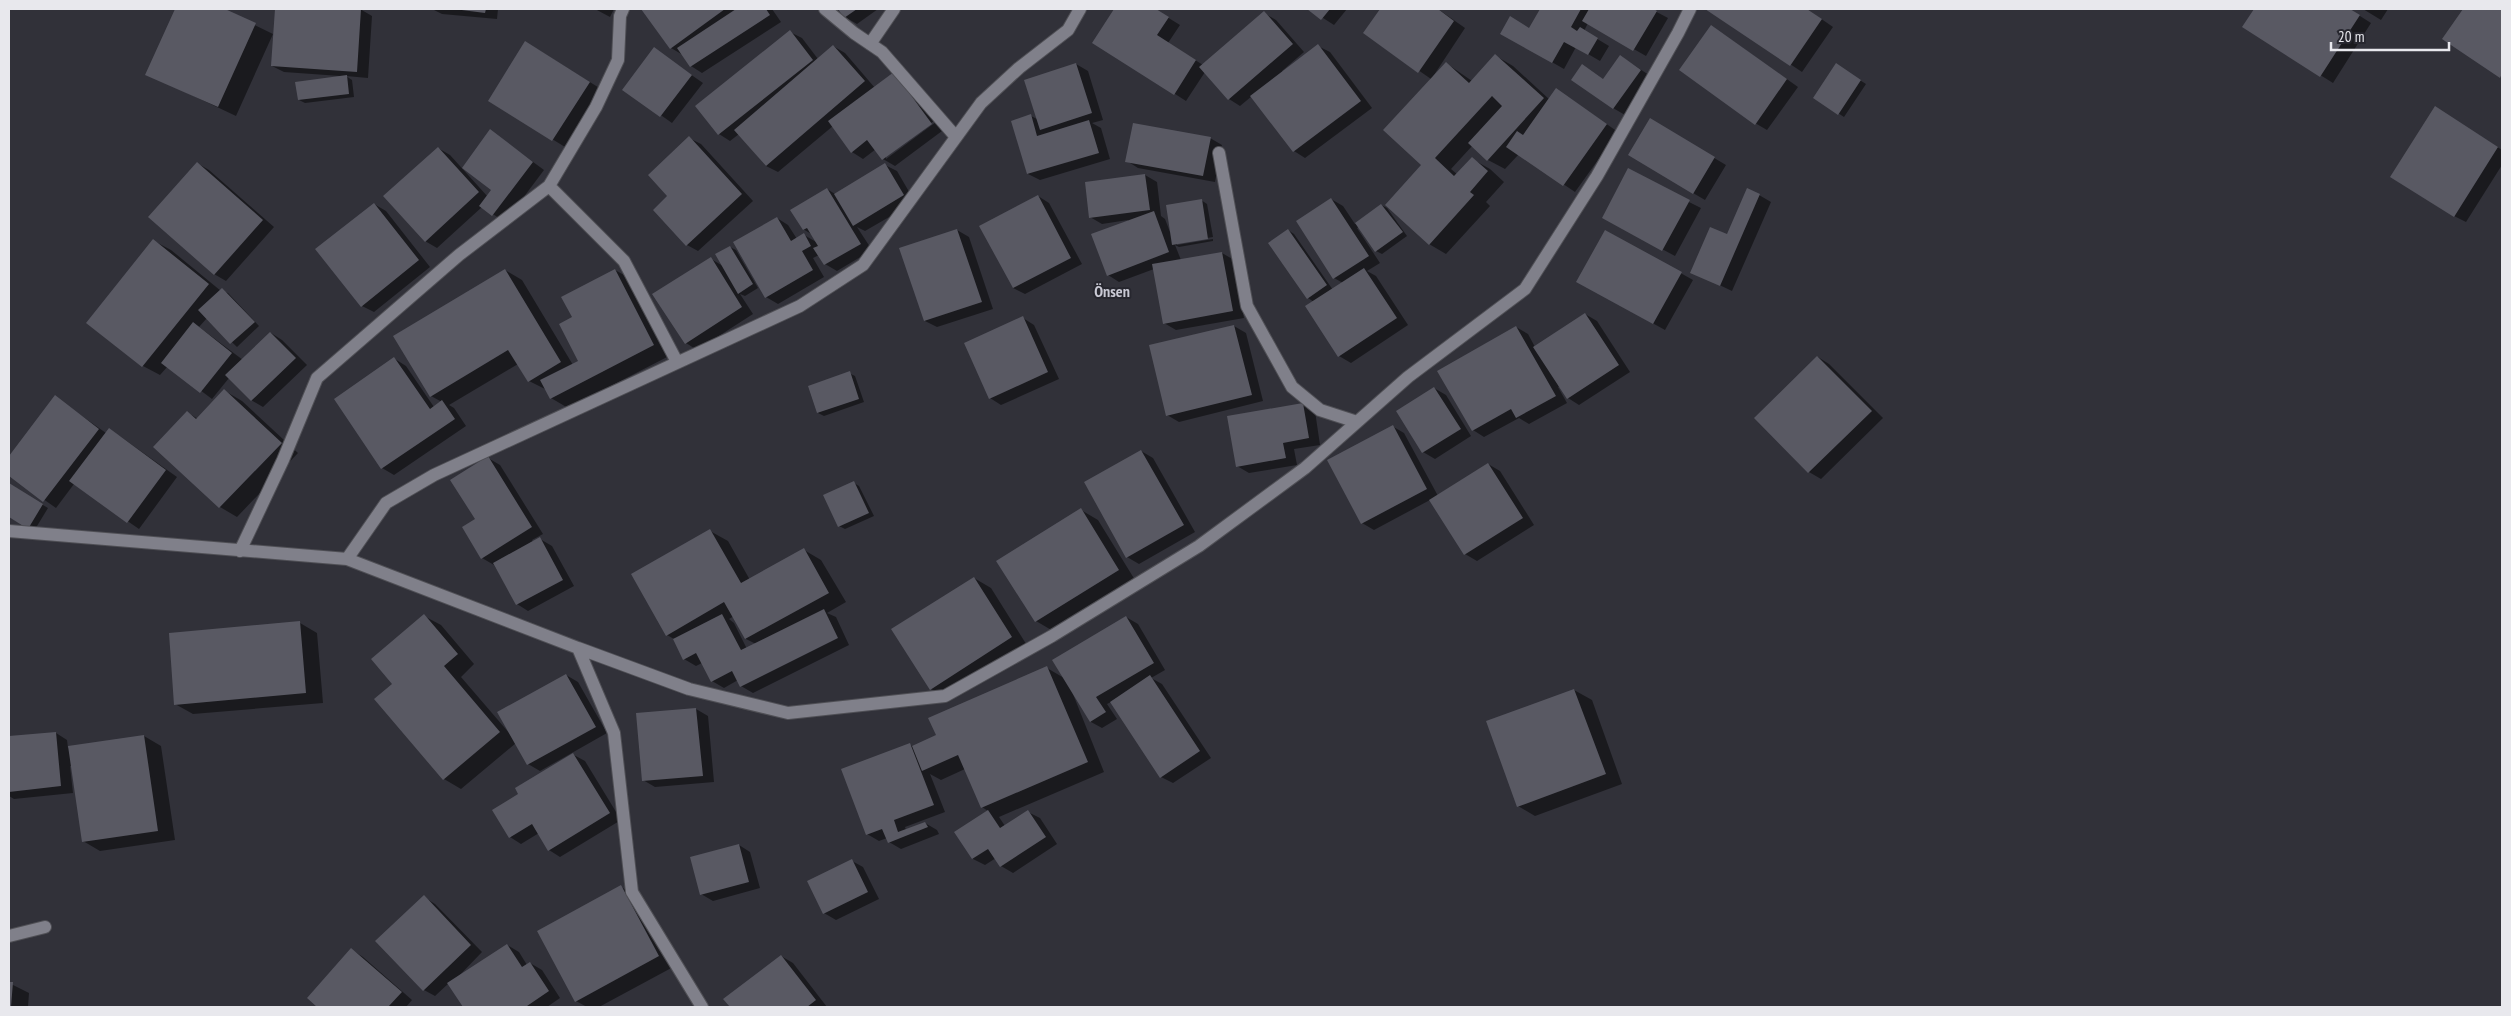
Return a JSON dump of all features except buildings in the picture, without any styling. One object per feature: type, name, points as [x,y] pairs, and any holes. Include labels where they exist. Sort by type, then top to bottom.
[{"type":"street","points":[[240,550],[283,460],[316,378],[459,255],[549,186],[596,107],[618,60],[620,16],[623,9]]},
{"type":"street","points":[[825,9],[882,52],[956,137]]},
{"type":"street","points":[[870,44],[894,9]]},
{"type":"street","points":[[346,559],[386,503],[434,475],[800,306],[863,266],[981,103],[1019,68],[1068,30],[1080,9]]},
{"type":"street","points":[[9,531],[346,559],[689,689],[788,713],[945,696],[1052,636],[1199,546],[1305,468],[1408,377],[1525,289],[1597,176],[1690,9]]},
{"type":"street","points":[[1219,153],[1247,306],[1292,387],[1320,410],[1357,422]]},
{"type":"street","points":[[549,186],[624,261],[677,362]]},
{"type":"street","points":[[578,648],[614,733],[632,892],[702,1007]]},
{"type":"street","points":[[9,936],[45,928]]},
{"type":"district","name":"Önsen","points":[[1112,291]]}]
